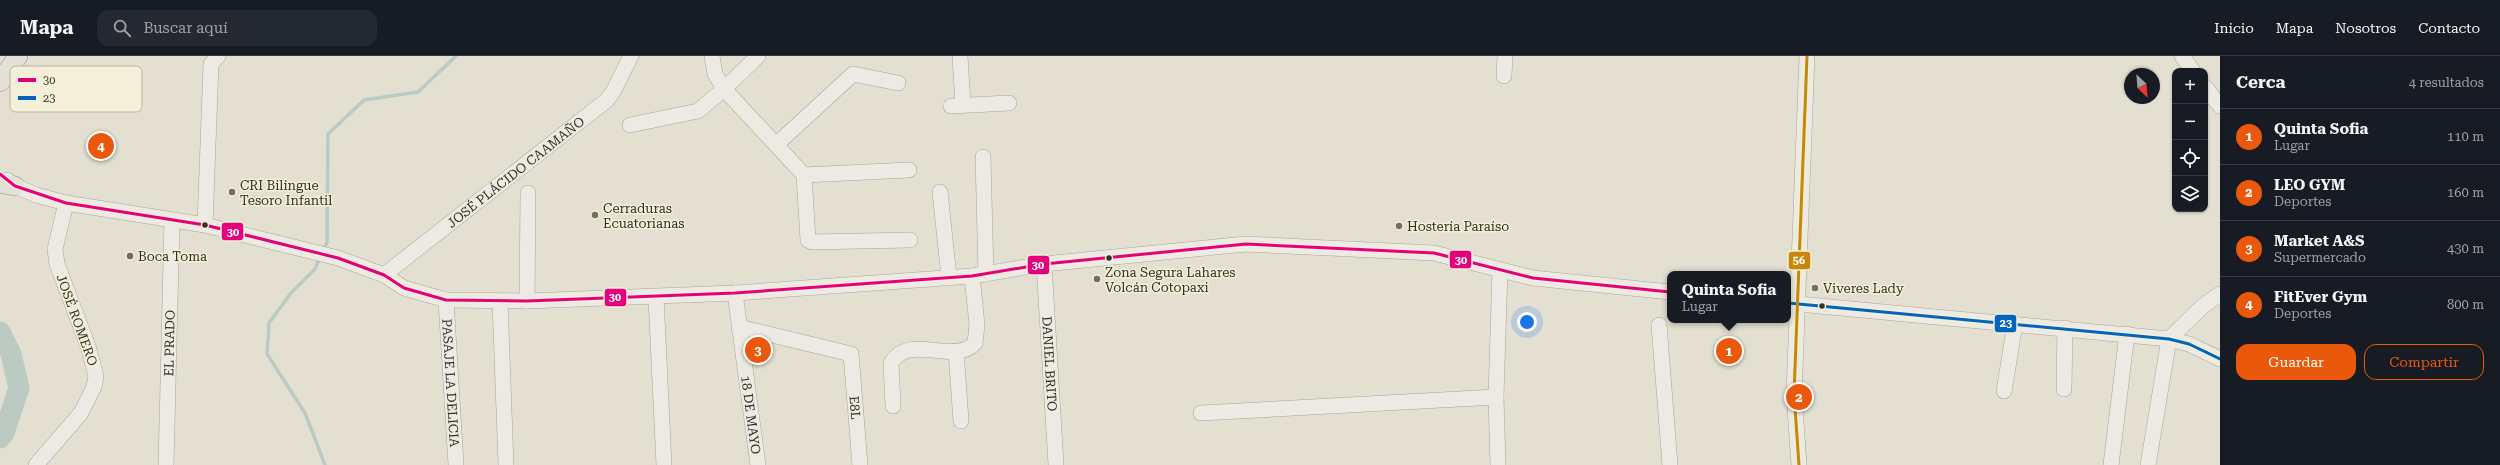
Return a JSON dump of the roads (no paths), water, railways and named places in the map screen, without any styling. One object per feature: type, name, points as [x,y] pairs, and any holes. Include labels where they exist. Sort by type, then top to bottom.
[{"type":"main road","points":[[11,66],[18,56]]},
{"type":"main road","points":[[0,82],[10,68]]},
{"type":"street","points":[[205,225],[211,64],[218,56]]},
{"type":"street","name":"JOSÉ PLÁCIDO CAAMAÑO","points":[[384,275],[607,100],[614,90],[631,56]]},
{"type":"street","points":[[712,56],[715,74],[724,90],[777,144],[804,175],[808,240],[812,242],[910,240]]},
{"type":"street","points":[[630,125],[698,111],[724,90],[758,56]]},
{"type":"street","points":[[960,56],[957,105],[1009,103]]},
{"type":"street","points":[[1504,76],[1505,56]]},
{"type":"street","points":[[1799,465],[1794,394],[1793,304],[1807,56]]},
{"type":"street","points":[[2182,56],[2191,68]]},
{"type":"street","points":[[777,144],[852,74],[898,83]]},
{"type":"street","points":[[2208,90],[2220,106]]},
{"type":"street","points":[[893,406],[891,363],[900,353],[914,350],[956,351],[968,349],[977,338],[983,157]]},
{"type":"street","points":[[804,175],[908,170]]},
{"type":"street","points":[[0,174],[7,185],[66,203],[172,221],[205,225],[338,258],[384,275],[404,288],[446,300],[527,301],[735,293],[979,275],[1044,264],[1246,244],[1434,253],[1500,270],[1561,282],[1667,292]]},
{"type":"street","points":[[940,192],[949,277]]},
{"type":"street","points":[[527,301],[528,193]]},
{"type":"street","name":"JOSÉ ROMERO","points":[[36,465],[81,413],[94,387],[96,376],[88,346],[56,264],[56,249],[66,203]]},
{"type":"street","name":"EL PRADO","points":[[169,463],[172,221]]},
{"type":"street","name":"DANIEL BRITO","points":[[1044,264],[1056,465]]},
{"type":"street","points":[[1498,465],[1496,397],[1500,270]]},
{"type":"street","name":"18 DE MAYO","points":[[735,293],[758,465]]},
{"type":"street","points":[[2148,465],[2169,339],[2203,306],[2220,294]]},
{"type":"street","points":[[656,297],[664,465]]},
{"type":"street","name":"PASAJE LA DELICIA","points":[[446,300],[456,465]]},
{"type":"street","points":[[500,300],[506,465]]},
{"type":"street","points":[[1793,304],[2065,328],[2169,339],[2189,344],[2220,359]]},
{"type":"street","points":[[2004,391],[2015,324]]},
{"type":"street","points":[[1659,325],[1670,465]]},
{"type":"street","name":"E8L","points":[[739,327],[848,352],[853,358],[860,465]]},
{"type":"street","points":[[2064,389],[2065,328]]},
{"type":"street","points":[[2111,465],[2127,334]]},
{"type":"street","points":[[956,351],[962,421]]},
{"type":"street","points":[[1200,413],[1496,397]]},
{"type":"waterway","points":[[323,251],[327,242],[328,134],[364,100],[418,92],[456,56]]},
{"type":"waterway","points":[[320,257],[315,269],[291,293],[269,323],[267,354],[305,413],[325,465]]},
{"type":"waterway","points":[[0,332],[11,354],[19,388],[4,433],[0,438]]},
{"type":"place","name":"FitEver Gym","points":[[101,146]]},
{"type":"place","name":"CRI Bilingue Tesoro Infantil","points":[[232,192]]},
{"type":"place","name":"Cerraduras Ecuatorianas","points":[[595,215]]},
{"type":"place","name":"Hostería Paraíso","points":[[1399,226]]},
{"type":"place","name":"Boca Toma","points":[[130,256]]},
{"type":"place","name":"Zona Segura Lahares Volcán Cotopaxi","points":[[1097,279]]},
{"type":"place","name":"Viveres Lady","points":[[1815,288]]},
{"type":"place","name":"Market A&S","points":[[758,350]]},
{"type":"place","name":"Quinta Sofia","points":[[1729,351]]},
{"type":"place","name":"LEO GYM","points":[[1799,397]]}]
